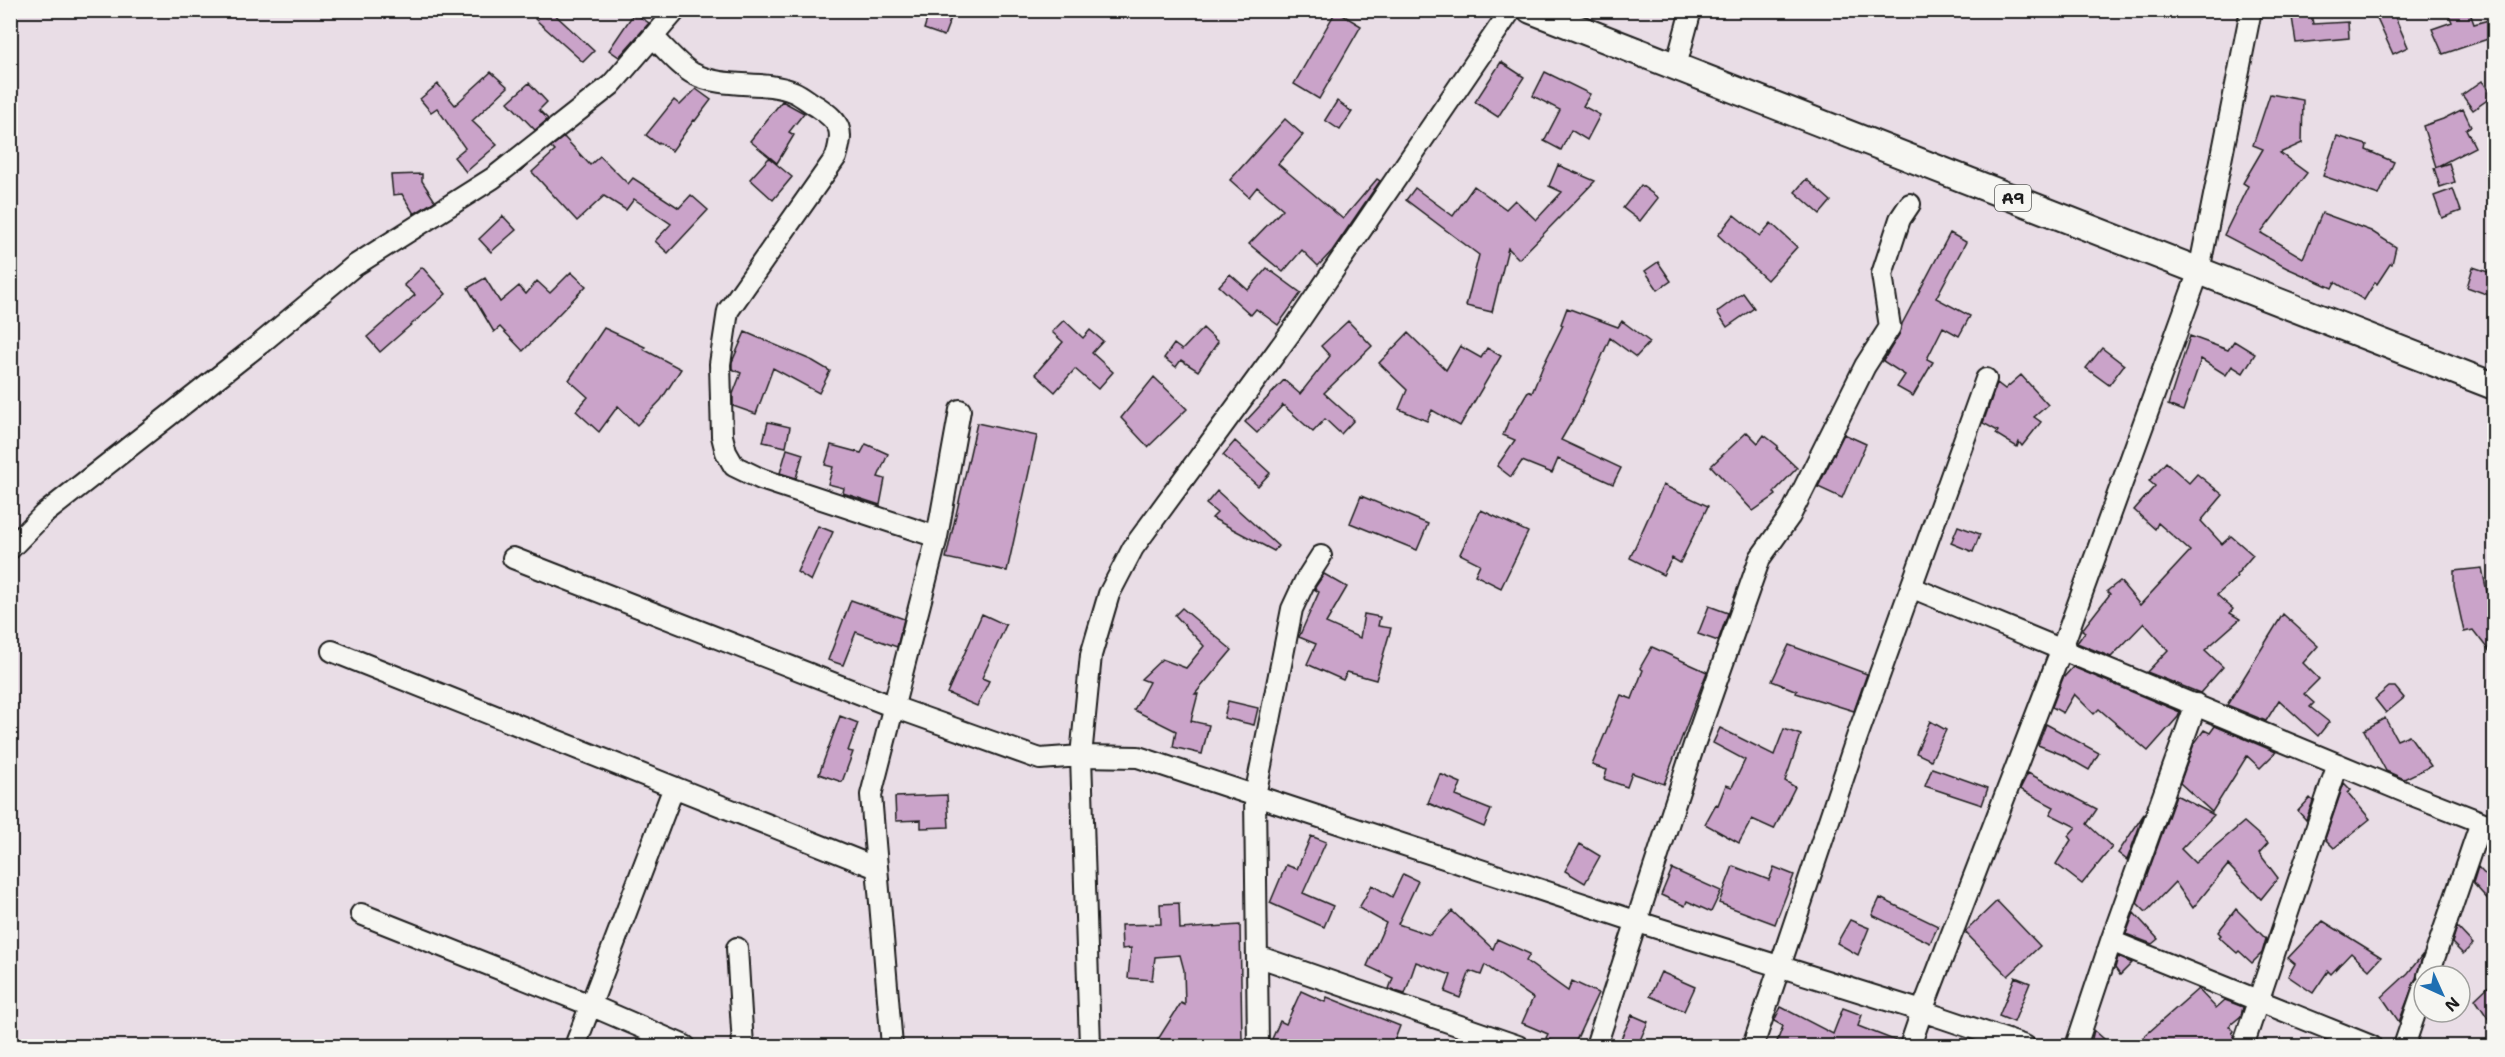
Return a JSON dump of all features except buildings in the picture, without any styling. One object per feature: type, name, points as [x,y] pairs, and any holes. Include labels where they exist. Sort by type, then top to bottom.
[{"type":"main road","name":"A9","points":[[1531,10],[2494,386]]},
{"type":"street","points":[[10,549],[45,514],[260,344],[354,266],[493,178],[611,85],[676,10]]},
{"type":"street","points":[[1090,1047],[1081,756],[1091,655],[1109,594],[1133,548],[1297,324],[1511,10]]},
{"type":"street","points":[[1676,66],[1691,10]]},
{"type":"street","points":[[1910,1047],[2062,648],[2199,271],[2251,10]]},
{"type":"street","points":[[653,37],[693,74],[721,82],[795,92],[828,114],[838,124],[842,136],[836,157],[728,311],[720,364],[722,436],[726,452],[734,466],[761,479],[937,537]]},
{"type":"street","points":[[1596,1047],[1694,745],[1760,558],[1790,516],[1865,366],[1890,327],[1882,274],[1900,219],[1910,204]]},
{"type":"street","points":[[1753,1047],[1778,966],[1857,737],[1986,379]]},
{"type":"street","points":[[892,1047],[871,795],[937,537],[960,410]]},
{"type":"street","points":[[1258,1047],[1255,796],[1292,609],[1305,581],[1321,556]]},
{"type":"street","points":[[513,558],[894,707],[1040,759],[1081,756],[1138,757],[1638,922],[1922,1011],[2025,1047]]},
{"type":"street","points":[[1912,588],[2488,825],[2433,964]]},
{"type":"street","points":[[332,651],[877,868]]},
{"type":"street","points":[[2076,1047],[2111,941],[2196,704]]},
{"type":"street","points":[[2243,1047],[2338,764]]},
{"type":"street","points":[[574,1047],[674,787]]},
{"type":"street","points":[[362,914],[590,1005],[684,1047]]},
{"type":"street","points":[[2111,941],[2371,1047]]},
{"type":"street","points":[[737,948],[743,1047]]},
{"type":"street","points":[[1257,957],[1518,1047]]},
{"type":"street","points":[[2404,1047],[2412,1023]]}]
